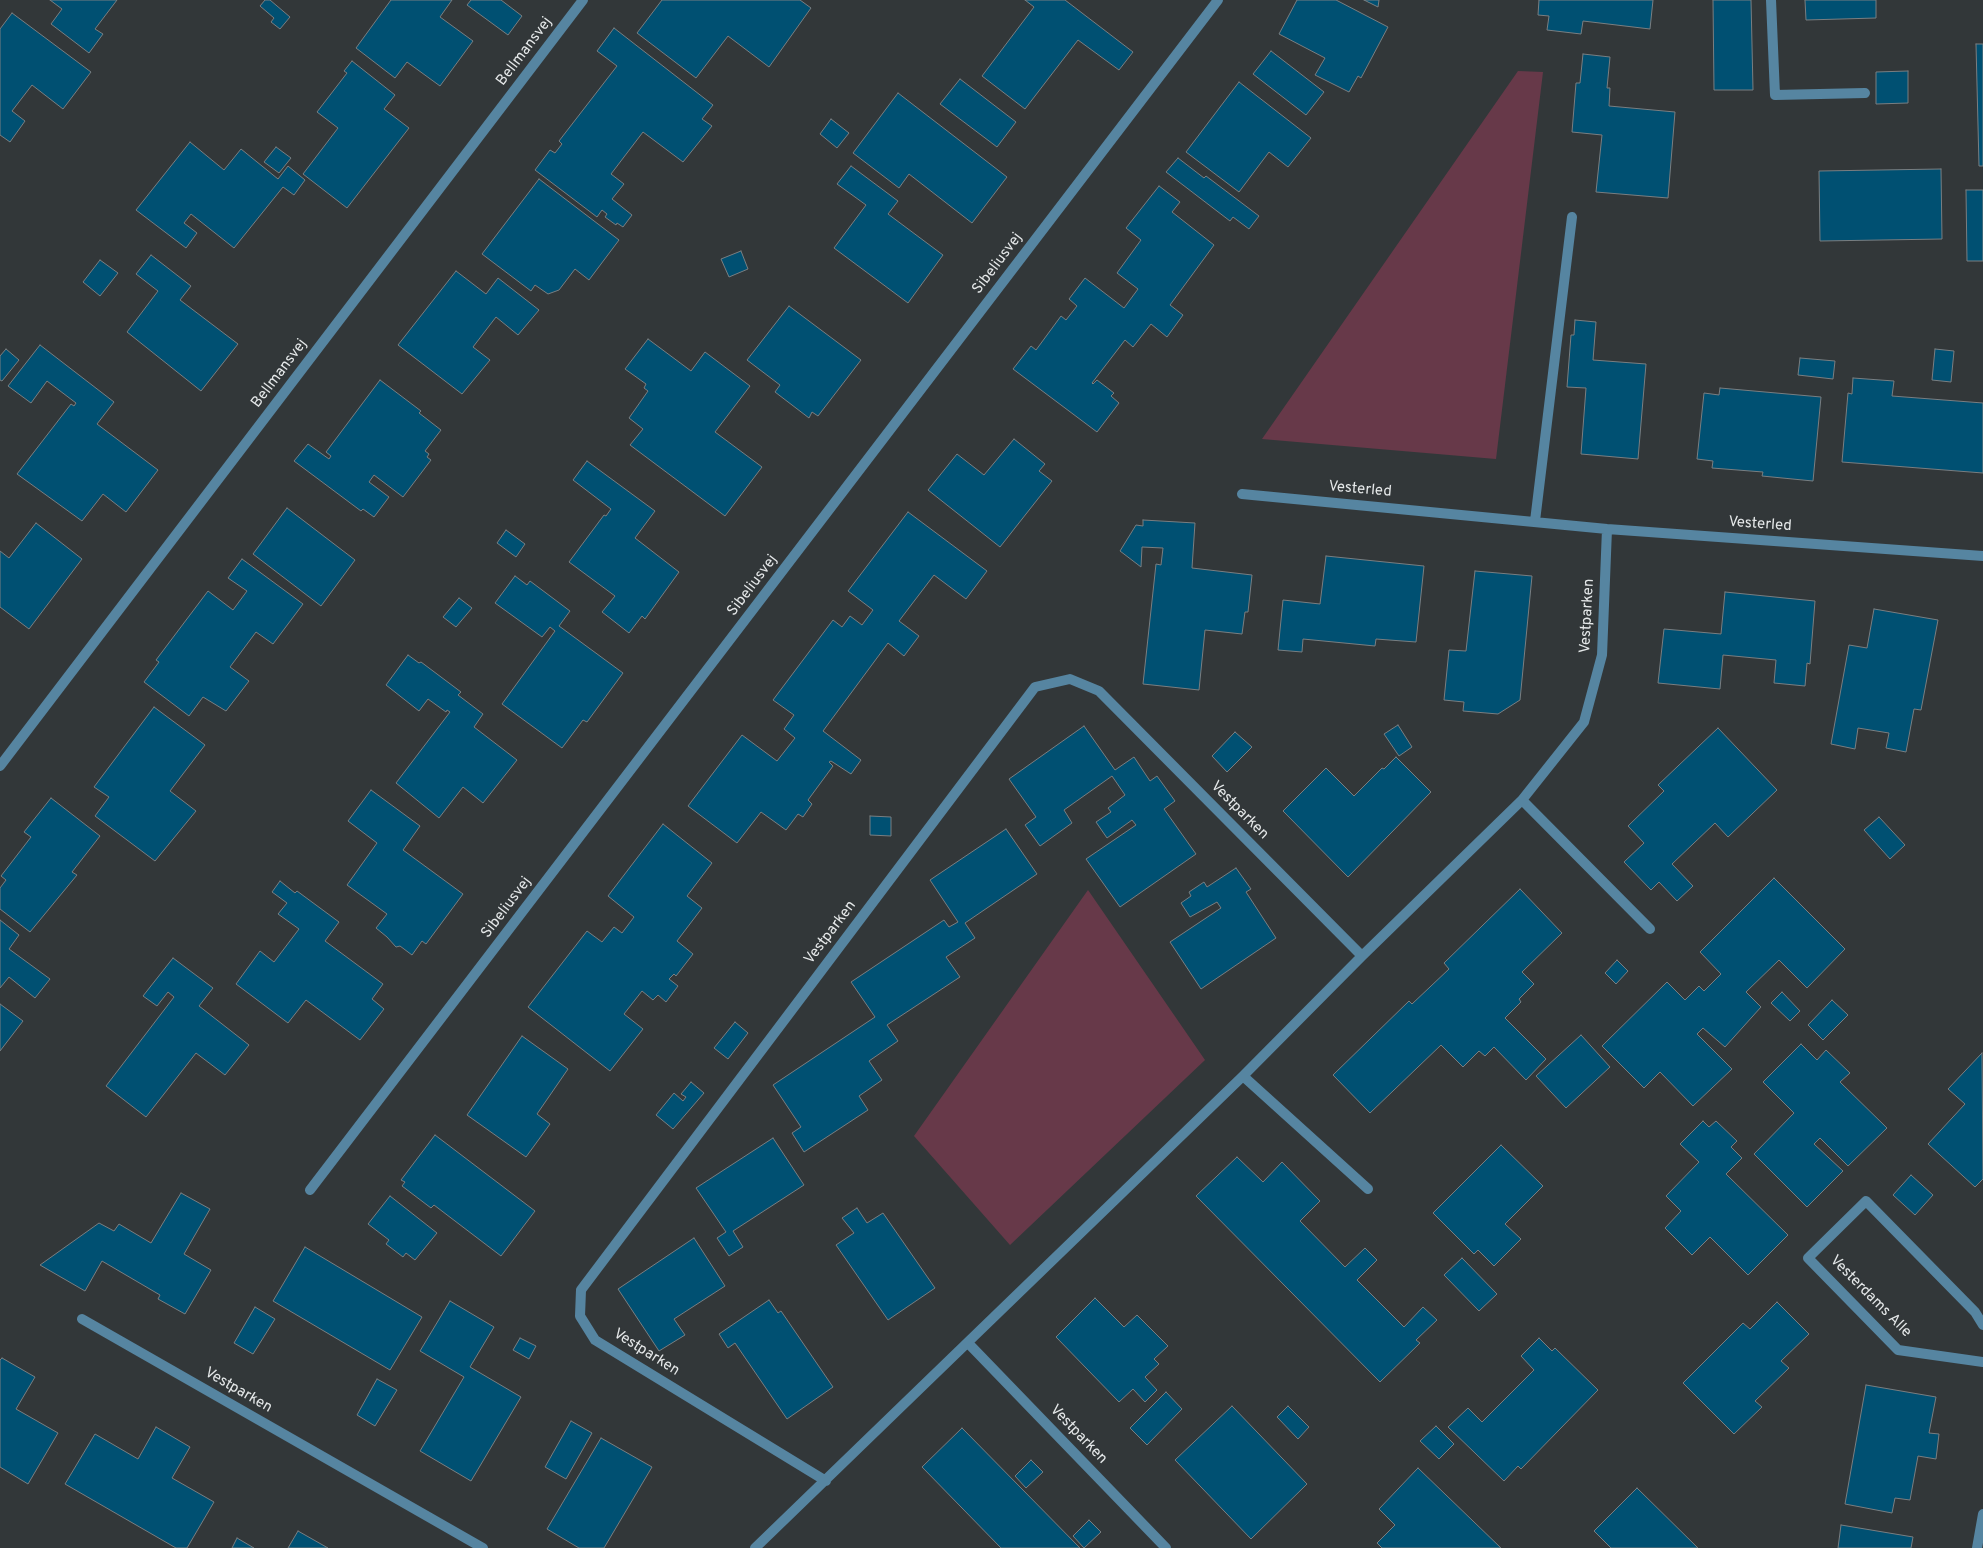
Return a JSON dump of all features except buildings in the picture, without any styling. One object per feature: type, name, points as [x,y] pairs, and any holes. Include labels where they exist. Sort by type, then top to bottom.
[{"type":"street","name":"Bellmansvej","points":[[0,766],[584,0]]},
{"type":"street","name":"Sibeliusvej","points":[[310,1190],[1218,0]]},
{"type":"street","points":[[1771,0],[1775,95],[1865,93]]},
{"type":"street","points":[[1535,521],[1572,217]]},
{"type":"street","name":"Vesterled","points":[[1242,494],[1607,529],[1983,556]]},
{"type":"street","name":"Vestparken","points":[[755,1548],[1243,1076],[1362,956],[1522,800],[1584,722],[1602,655],[1607,529]]},
{"type":"street","name":"Vestparken","points":[[826,1481],[595,1340],[580,1316],[581,1290],[1036,687],[1070,679],[1098,691],[1362,956]]},
{"type":"street","points":[[1522,800],[1650,929]]},
{"type":"street","points":[[1243,1076],[1368,1190]]},
{"type":"street","name":"Vesterdams Alle","points":[[1983,1325],[1975,1312],[1866,1201],[1808,1258],[1898,1350],[1983,1362]]},
{"type":"street","name":"Vestparken","points":[[82,1319],[483,1548]]},
{"type":"street","name":"Vestparken","points":[[968,1343],[1166,1548]]},
{"type":"street","points":[[1977,1548],[1983,1514]]},
{"type":"shaded area","points":[[1518,71],[1543,72],[1496,459],[1262,439]]},
{"type":"shaded area","points":[[1088,890],[1205,1060],[1010,1245],[914,1136]]}]
